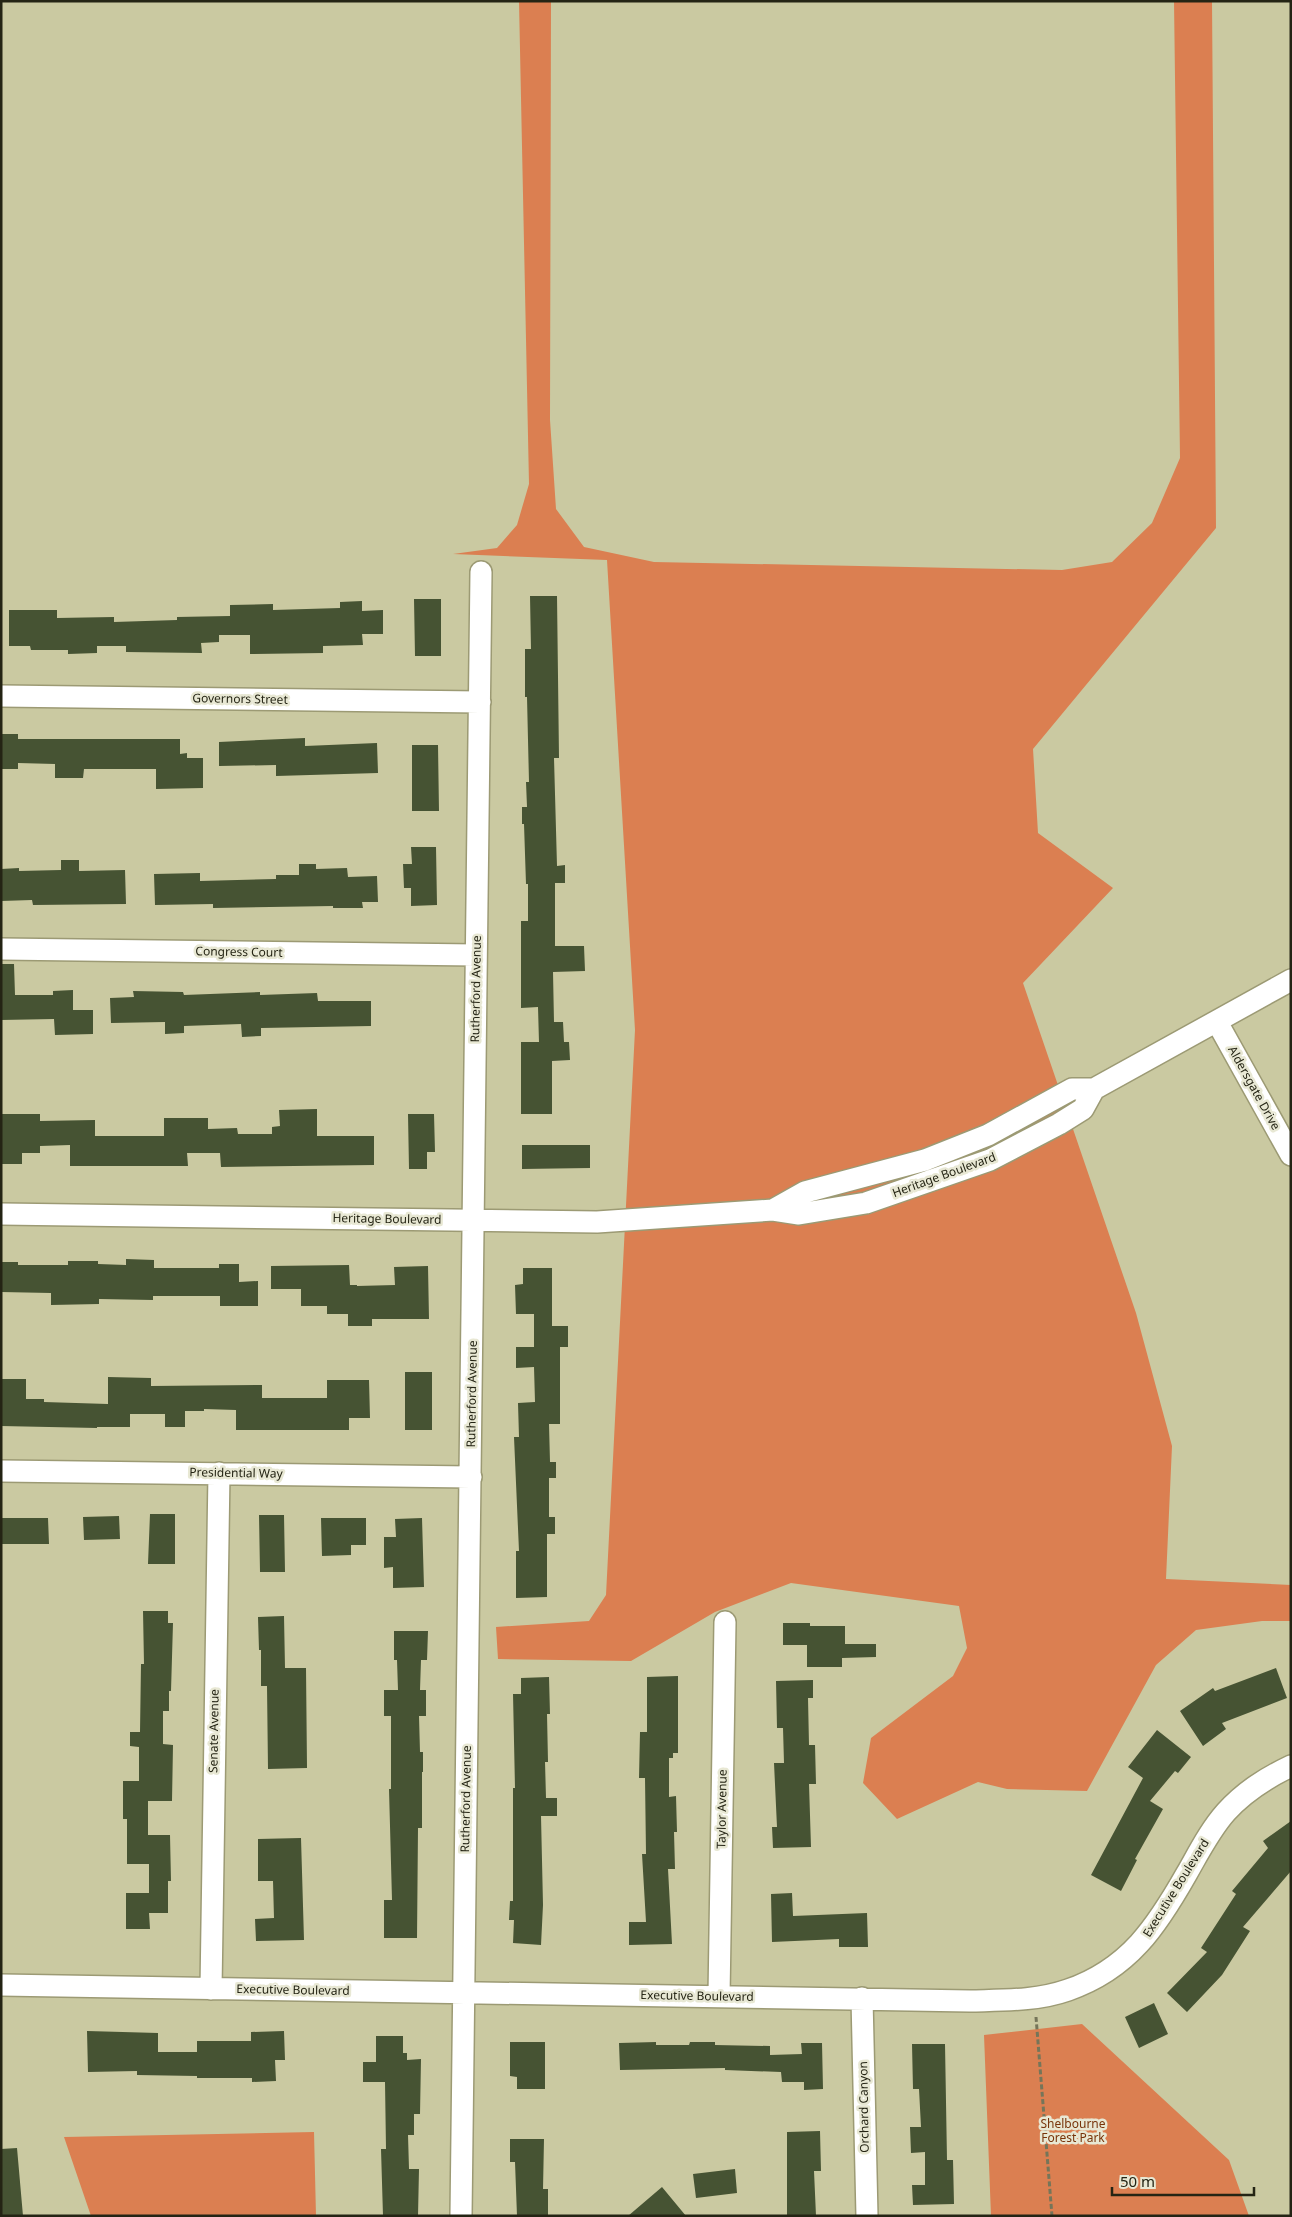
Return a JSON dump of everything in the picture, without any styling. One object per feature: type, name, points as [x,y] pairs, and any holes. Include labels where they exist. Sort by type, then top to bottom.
[{"type":"street","name":"Rutherford Avenue","points":[[461,2216],[482,572]]},
{"type":"street","name":"Governors Street","points":[[1,696],[480,702]]},
{"type":"street","name":"Congress Court","points":[[1,949],[476,955]]},
{"type":"street","name":"Heritage Boulevard","points":[[1,1214],[597,1222],[773,1210],[805,1192],[925,1160],[988,1135],[1072,1089],[1094,1089],[1291,980]]},
{"type":"street","name":"Aldersgate Drive","points":[[1217,1022],[1291,1155]]},
{"type":"street","name":"Presidential Way","points":[[1,1471],[471,1477]]},
{"type":"street","name":"Senate Avenue","points":[[210,1989],[219,1473]]},
{"type":"street","name":"Taylor Avenue","points":[[719,1996],[726,1622]]},
{"type":"street","name":"Executive Boulevard","points":[[1,1985],[970,2001],[1035,1998],[1068,1990],[1098,1977],[1128,1956],[1155,1925],[1202,1845],[1227,1811],[1258,1783],[1291,1766]]},
{"type":"street","name":"Orchard Canyon","points":[[862,1998],[867,2216]]},
{"type":"path","points":[[1035,1998],[1052,2216]]},
{"type":"green space","points":[[519,1],[551,1],[550,420],[556,509],[584,547],[654,562],[1062,570],[1112,562],[1152,523],[1180,458],[1174,1],[1212,1],[1216,528],[1033,749],[1038,833],[1113,888],[1023,983],[1136,1313],[1172,1446],[1166,1579],[1291,1585],[1291,1621],[1262,1621],[1196,1630],[1156,1665],[1087,1791],[1007,1789],[978,1782],[897,1819],[863,1783],[871,1738],[953,1676],[967,1648],[959,1606],[791,1583],[715,1612],[631,1661],[498,1659],[496,1627],[589,1621],[606,1595],[635,1030],[607,560],[453,554],[497,548],[517,525],[529,484]]},
{"type":"green space","name":"Shelbourne Forest Park","points":[[1082,2024],[1229,2160],[1249,2216],[991,2216],[984,2035]]},
{"type":"green space","points":[[314,2132],[316,2216],[91,2216],[64,2137]]},
{"type":"building","points":[[530,596],[557,596],[559,758],[554,758],[557,866],[565,865],[565,883],[555,883],[555,946],[584,946],[585,971],[553,972],[554,1022],[563,1022],[564,1042],[569,1042],[570,1060],[552,1061],[552,1114],[521,1114],[521,1042],[539,1042],[538,1007],[521,1008],[521,921],[528,921],[528,884],[526,884],[522,807],[527,807],[526,782],[529,782],[525,649],[531,649]]},
{"type":"building","points":[[414,599],[441,599],[441,656],[415,656]]},
{"type":"building","points":[[362,601],[362,611],[383,610],[383,634],[362,634],[363,645],[323,646],[323,653],[250,654],[250,635],[219,635],[219,642],[201,643],[202,653],[126,652],[126,646],[97,646],[97,653],[68,654],[68,650],[31,650],[30,646],[9,646],[9,610],[57,610],[57,618],[114,617],[114,622],[177,620],[177,617],[230,616],[230,605],[273,604],[273,610],[340,608],[340,602]]},
{"type":"building","points":[[1,734],[18,734],[18,739],[180,739],[180,754],[187,753],[187,758],[203,758],[203,788],[156,789],[156,769],[84,769],[83,778],[55,778],[55,764],[18,763],[18,769],[1,769]]},
{"type":"building","points":[[305,738],[305,746],[377,743],[378,773],[276,776],[276,765],[219,766],[219,742]]},
{"type":"building","points":[[412,745],[438,745],[439,811],[412,811]]},
{"type":"building","points":[[411,847],[436,847],[437,905],[411,906],[411,888],[404,888],[403,864],[412,864]]},
{"type":"building","points":[[61,860],[79,860],[79,871],[125,870],[126,904],[33,905],[32,900],[1,901],[1,869],[19,868],[19,871],[61,870]]},
{"type":"building","points":[[299,864],[316,864],[316,869],[347,868],[348,877],[377,876],[378,902],[362,902],[363,908],[333,908],[333,906],[213,908],[213,904],[155,905],[154,874],[200,873],[200,881],[276,879],[276,875],[299,875]]},
{"type":"building","points":[[1,964],[14,964],[15,995],[53,995],[53,991],[73,990],[73,1010],[93,1010],[93,1034],[55,1035],[54,1019],[1,1020]]},
{"type":"building","points":[[133,991],[183,992],[184,995],[260,992],[260,995],[317,993],[318,1001],[371,1001],[371,1026],[261,1028],[261,1036],[242,1037],[241,1024],[184,1026],[184,1033],[165,1034],[165,1022],[111,1023],[110,998],[134,997]]},
{"type":"building","points":[[317,1109],[317,1136],[374,1136],[374,1165],[221,1167],[220,1153],[187,1153],[188,1166],[70,1166],[70,1145],[40,1146],[40,1153],[22,1153],[22,1164],[1,1164],[1,1114],[40,1114],[40,1121],[95,1120],[95,1136],[164,1136],[164,1118],[208,1118],[208,1129],[237,1128],[238,1134],[272,1134],[272,1127],[280,1126],[279,1110]]},
{"type":"building","points":[[408,1114],[434,1114],[435,1152],[427,1152],[427,1169],[409,1169]]},
{"type":"building","points":[[522,1145],[590,1145],[590,1168],[522,1169]]},
{"type":"building","points":[[126,1259],[154,1260],[154,1268],[219,1268],[219,1264],[239,1264],[239,1282],[258,1281],[258,1306],[220,1306],[220,1296],[153,1296],[153,1300],[99,1299],[99,1304],[51,1305],[51,1293],[1,1292],[1,1262],[18,1262],[18,1265],[68,1265],[68,1261],[98,1261],[98,1264],[126,1265]]},
{"type":"building","points":[[349,1265],[350,1285],[357,1286],[395,1285],[394,1267],[428,1266],[429,1319],[372,1319],[372,1326],[348,1326],[348,1314],[327,1314],[327,1306],[301,1306],[301,1289],[271,1289],[271,1266]]},
{"type":"building","points":[[523,1268],[552,1268],[552,1326],[568,1326],[568,1347],[560,1347],[560,1424],[549,1424],[550,1462],[556,1462],[556,1478],[549,1478],[549,1517],[555,1517],[555,1534],[547,1534],[547,1597],[516,1598],[516,1551],[519,1551],[514,1437],[519,1437],[518,1403],[535,1402],[534,1367],[516,1368],[516,1347],[534,1347],[534,1314],[516,1314],[515,1285],[523,1284]]},
{"type":"building","points":[[405,1372],[432,1372],[432,1430],[405,1430]]},
{"type":"building","points":[[108,1377],[151,1378],[151,1386],[262,1385],[262,1398],[327,1398],[327,1380],[369,1380],[370,1418],[349,1418],[349,1430],[236,1430],[236,1410],[204,1409],[204,1411],[185,1411],[185,1427],[165,1427],[165,1414],[130,1414],[130,1427],[1,1426],[1,1379],[26,1379],[26,1399],[44,1399],[44,1402],[108,1404]]},
{"type":"building","points":[[150,1514],[175,1514],[175,1564],[148,1564]]},
{"type":"building","points":[[259,1515],[284,1515],[285,1572],[260,1572]]},
{"type":"building","points":[[119,1516],[120,1539],[84,1540],[83,1517]]},
{"type":"building","points":[[1,1518],[48,1518],[49,1544],[1,1544]]},
{"type":"building","points":[[321,1518],[366,1518],[366,1545],[351,1545],[351,1555],[322,1556]]},
{"type":"building","points":[[422,1518],[424,1587],[393,1588],[393,1567],[384,1568],[384,1537],[396,1537],[395,1519]]},
{"type":"building","points":[[143,1611],[168,1611],[168,1623],[173,1623],[169,1711],[163,1711],[163,1744],[173,1745],[172,1801],[148,1801],[148,1835],[170,1835],[171,1881],[168,1881],[168,1913],[149,1913],[150,1929],[126,1929],[126,1893],[149,1893],[149,1864],[127,1864],[127,1819],[123,1819],[123,1781],[139,1781],[139,1747],[130,1746],[130,1732],[140,1732],[141,1664],[144,1664]]},
{"type":"building","points":[[284,1616],[285,1668],[306,1668],[307,1768],[268,1769],[267,1686],[261,1686],[261,1650],[259,1650],[258,1617]]},
{"type":"building","points":[[783,1623],[810,1623],[810,1626],[845,1626],[845,1644],[876,1644],[876,1657],[842,1658],[842,1667],[807,1667],[807,1645],[783,1645]]},
{"type":"building","points":[[394,1631],[428,1631],[427,1660],[421,1660],[420,1690],[426,1690],[426,1716],[419,1716],[420,1752],[423,1752],[423,1772],[422,1828],[418,1828],[417,1938],[384,1938],[384,1900],[392,1900],[389,1789],[391,1789],[391,1716],[384,1716],[384,1690],[398,1690],[397,1660],[394,1660]]},
{"type":"building","points":[[1276,1668],[1287,1698],[1222,1723],[1226,1729],[1203,1746],[1180,1711],[1213,1688],[1215,1691]]},
{"type":"building","points":[[678,1676],[678,1753],[673,1753],[673,1758],[669,1758],[669,1797],[676,1796],[677,1832],[674,1832],[675,1869],[668,1869],[672,1944],[629,1945],[629,1922],[646,1922],[642,1854],[646,1854],[645,1778],[639,1778],[640,1732],[647,1732],[647,1677]]},
{"type":"building","points":[[549,1677],[550,1714],[547,1714],[548,1762],[545,1762],[546,1798],[557,1798],[557,1816],[541,1816],[543,1905],[541,1945],[513,1943],[514,1920],[509,1920],[510,1901],[513,1901],[513,1788],[515,1788],[513,1694],[521,1694],[521,1678]]},
{"type":"building","points":[[813,1680],[813,1698],[808,1698],[809,1745],[815,1745],[816,1784],[809,1784],[811,1847],[773,1848],[772,1827],[777,1827],[774,1763],[784,1763],[783,1728],[777,1728],[776,1681]]},
{"type":"building","points":[[1157,1730],[1191,1757],[1178,1773],[1175,1771],[1150,1801],[1163,1809],[1135,1859],[1137,1860],[1121,1891],[1091,1875],[1143,1778],[1128,1767]]},
{"type":"building","points":[[1291,1821],[1291,1871],[1243,1927],[1250,1931],[1222,1975],[1187,2012],[1167,1993],[1207,1952],[1201,1948],[1236,1894],[1232,1891],[1268,1848],[1263,1841]]},
{"type":"building","points":[[301,1838],[304,1940],[256,1941],[255,1919],[274,1918],[273,1881],[258,1881],[258,1839]]},
{"type":"building","points":[[792,1893],[793,1916],[867,1913],[868,1947],[839,1947],[839,1939],[772,1942],[771,1894]]},
{"type":"building","points":[[1154,2003],[1168,2034],[1139,2048],[1125,2017]]},
{"type":"building","points":[[87,2031],[158,2033],[158,2052],[197,2052],[197,2041],[251,2041],[251,2032],[284,2031],[285,2060],[275,2060],[276,2081],[252,2082],[252,2078],[137,2075],[137,2071],[88,2072]]},
{"type":"building","points":[[376,2036],[403,2036],[403,2053],[407,2053],[407,2060],[421,2059],[420,2114],[414,2114],[414,2135],[408,2135],[409,2169],[419,2169],[418,2216],[383,2216],[381,2149],[386,2149],[385,2082],[363,2082],[363,2062],[376,2062]]},
{"type":"building","points":[[510,2042],[545,2042],[545,2089],[517,2089],[517,2077],[510,2076]]},
{"type":"building","points":[[656,2042],[656,2045],[689,2045],[690,2042],[715,2042],[715,2045],[770,2046],[770,2055],[802,2054],[801,2043],[822,2043],[823,2089],[804,2090],[804,2082],[782,2082],[781,2072],[725,2070],[725,2068],[620,2070],[619,2043]]},
{"type":"building","points":[[912,2044],[945,2044],[947,2160],[953,2160],[954,2204],[913,2205],[912,2185],[925,2185],[925,2152],[911,2153],[910,2127],[921,2127],[919,2089],[913,2089]]},
{"type":"building","points":[[820,2131],[821,2171],[814,2171],[816,2216],[787,2216],[787,2132]]},
{"type":"building","points":[[510,2139],[544,2139],[543,2189],[548,2189],[548,2216],[517,2216],[515,2162],[510,2162]]},
{"type":"building","points":[[17,2148],[23,2216],[1,2216],[1,2149]]},
{"type":"building","points":[[735,2169],[737,2193],[696,2198],[693,2174]]},
{"type":"building","points":[[662,2187],[686,2216],[628,2216]]}]
